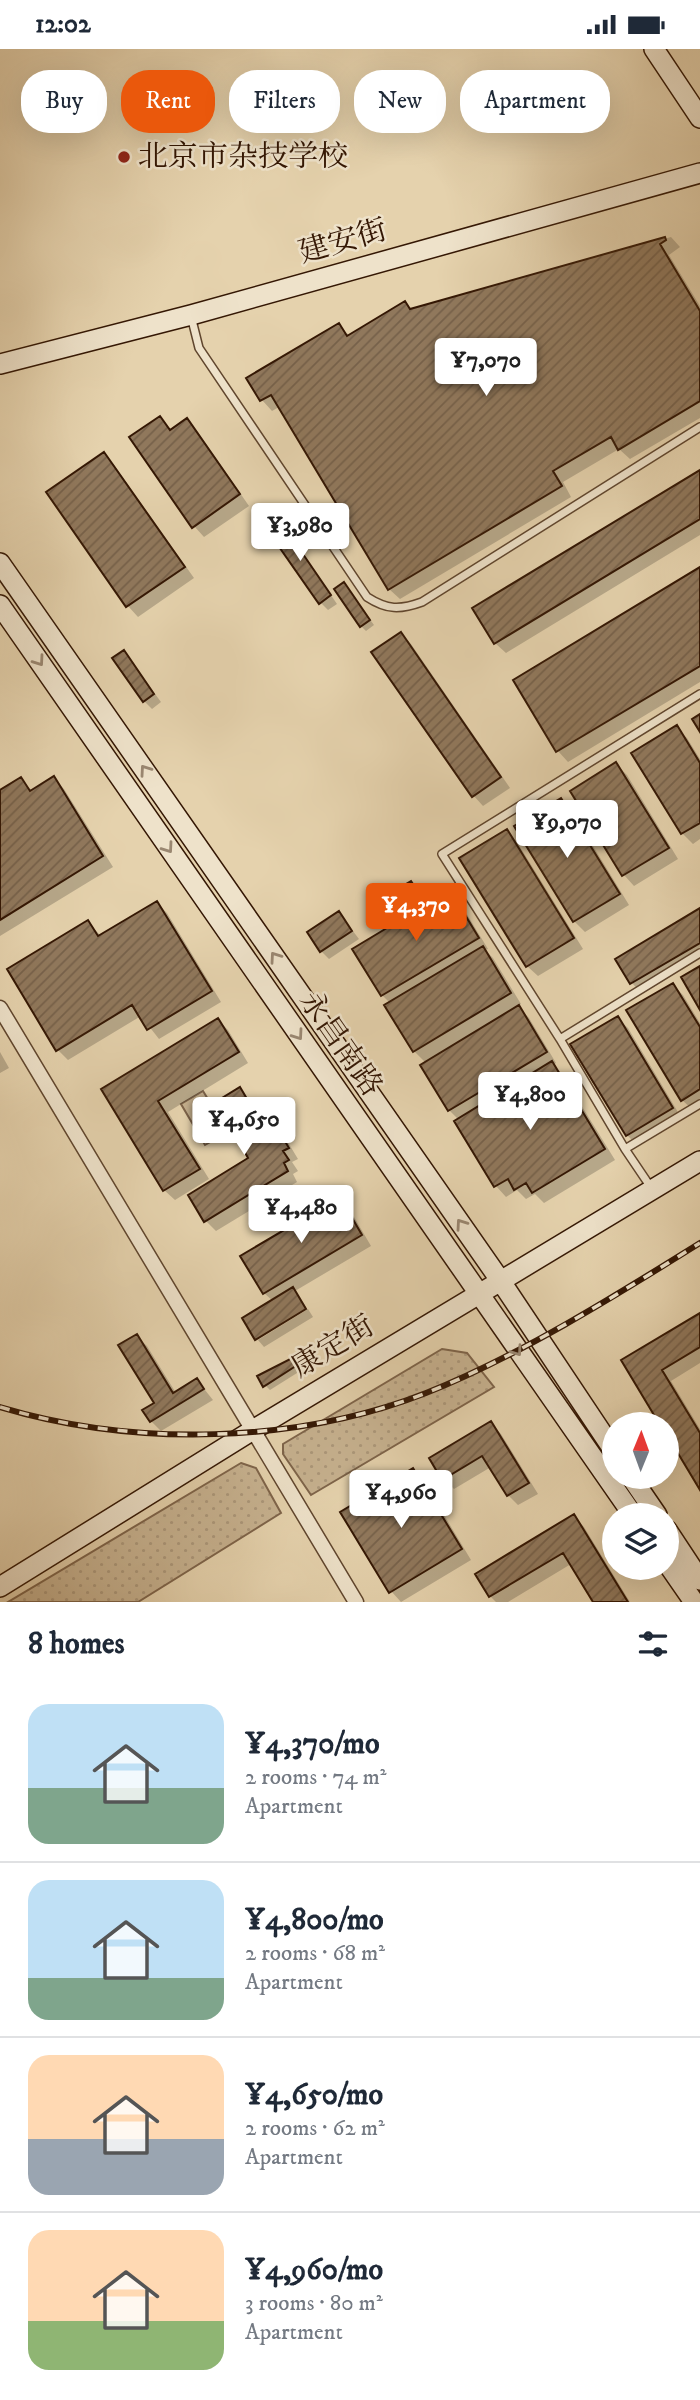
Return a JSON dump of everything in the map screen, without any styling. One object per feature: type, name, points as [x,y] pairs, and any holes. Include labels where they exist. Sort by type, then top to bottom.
[{"type":"street","points":[[654,49],[700,118]]},
{"type":"street","name":"建安街","points":[[0,364],[191,315],[700,173]]},
{"type":"street","name":"永昌南路","points":[[0,563],[500,1280],[602,1433]]},
{"type":"street","name":"永昌南路","points":[[0,605],[625,1503]]},
{"type":"street","points":[[0,1008],[356,1602]]},
{"type":"street","name":"康定街","points":[[0,1587],[253,1430],[700,1161]]},
{"type":"street","points":[[679,1548],[700,1580]]},
{"type":"street","points":[[679,1580],[694,1602]]},
{"type":"lane","points":[[191,315],[198,348],[367,597],[382,607],[407,607],[422,601],[700,428]]},
{"type":"lane","points":[[652,1189],[442,854],[700,694]]},
{"type":"lane","points":[[559,1039],[700,953]]},
{"type":"lane","points":[[625,1149],[700,1104]]},
{"type":"shaded area","points":[[203,1091],[228,1132],[205,1145],[181,1104]]},
{"type":"shaded area","points":[[442,1349],[467,1353],[494,1387],[311,1495],[283,1454],[283,1444]]},
{"type":"shaded area","points":[[241,1463],[256,1468],[281,1513],[138,1602],[8,1602]]},
{"type":"building","points":[[665,237],[666,240],[660,244],[700,311],[700,401],[618,450],[611,437],[553,471],[562,486],[388,590],[271,395],[260,401],[246,378],[339,323],[347,336],[405,301],[410,309]]},
{"type":"building","points":[[160,416],[170,430],[187,418],[240,494],[192,528],[129,437]]},
{"type":"building","points":[[104,452],[185,567],[126,607],[46,492]]},
{"type":"building","points":[[700,470],[700,519],[494,644],[472,608]]},
{"type":"building","points":[[281,522],[331,595],[319,604],[268,531]]},
{"type":"building","points":[[700,567],[700,666],[556,752],[513,680]]},
{"type":"building","points":[[344,582],[370,620],[360,627],[334,589]]},
{"type":"building","points":[[401,632],[501,777],[472,797],[371,652]]},
{"type":"building","points":[[124,650],[154,694],[143,702],[112,658]]},
{"type":"building","points":[[700,714],[700,732],[692,719]]},
{"type":"building","points":[[677,725],[700,763],[700,823],[681,834],[631,753]]},
{"type":"building","points":[[616,762],[669,848],[622,876],[570,791]]},
{"type":"building","points":[[54,776],[103,856],[0,920],[0,790],[21,777],[30,791]]},
{"type":"building","points":[[561,798],[620,894],[573,922],[514,826]]},
{"type":"building","points":[[507,829],[574,938],[526,967],[459,858]]},
{"type":"building","points":[[411,881],[420,895],[397,908],[389,894]]},
{"type":"building","points":[[450,890],[479,938],[381,996],[352,949]]},
{"type":"building","points":[[157,901],[212,991],[147,1030],[132,1005],[56,1051],[7,969],[88,920],[98,936]]},
{"type":"building","points":[[700,908],[700,943],[630,984],[615,959]]},
{"type":"building","points":[[339,911],[352,931],[320,952],[307,932]]},
{"type":"building","points":[[483,946],[511,993],[413,1052],[384,1005]]},
{"type":"building","points":[[700,966],[700,1010],[681,977]]},
{"type":"building","points":[[673,983],[700,1027],[700,1089],[681,1101],[626,1010]]},
{"type":"building","points":[[519,1005],[547,1052],[448,1111],[420,1065]]},
{"type":"building","points":[[618,1016],[673,1108],[626,1136],[570,1044]]},
{"type":"building","points":[[218,1018],[239,1052],[158,1101],[200,1169],[163,1191],[101,1089]]},
{"type":"building","points":[[552,1061],[605,1149],[532,1193],[526,1183],[514,1190],[508,1179],[494,1187],[454,1121]]},
{"type":"building","points":[[240,1087],[253,1109],[262,1103],[289,1148],[283,1151],[289,1160],[284,1163],[288,1171],[204,1222],[188,1195],[248,1158],[217,1101]]},
{"type":"building","points":[[334,1195],[340,1206],[344,1204],[362,1235],[263,1294],[240,1256],[323,1207],[321,1203]]},
{"type":"building","points":[[293,1287],[306,1309],[255,1340],[242,1318]]},
{"type":"building","points":[[700,1313],[700,1347],[662,1370],[700,1433],[700,1490],[679,1455],[679,1412],[652,1412],[621,1360]]},
{"type":"building","points":[[137,1334],[173,1393],[197,1378],[204,1389],[150,1422],[142,1410],[154,1403],[118,1345]]},
{"type":"building","points":[[298,1355],[302,1362],[263,1387],[257,1376]]},
{"type":"building","points":[[491,1421],[529,1483],[507,1496],[482,1456],[442,1480],[429,1458]]},
{"type":"building","points":[[413,1468],[462,1549],[389,1593],[340,1512]]},
{"type":"building","points":[[574,1514],[602,1560],[602,1580],[614,1580],[628,1602],[593,1602],[563,1553],[489,1597],[475,1574]]},
{"type":"railway","points":[[0,1407],[51,1420],[159,1434],[269,1430],[376,1410],[461,1378],[531,1343],[700,1243]]},
{"type":"place","name":"北京市杂技学校","points":[[124,157]]}]
